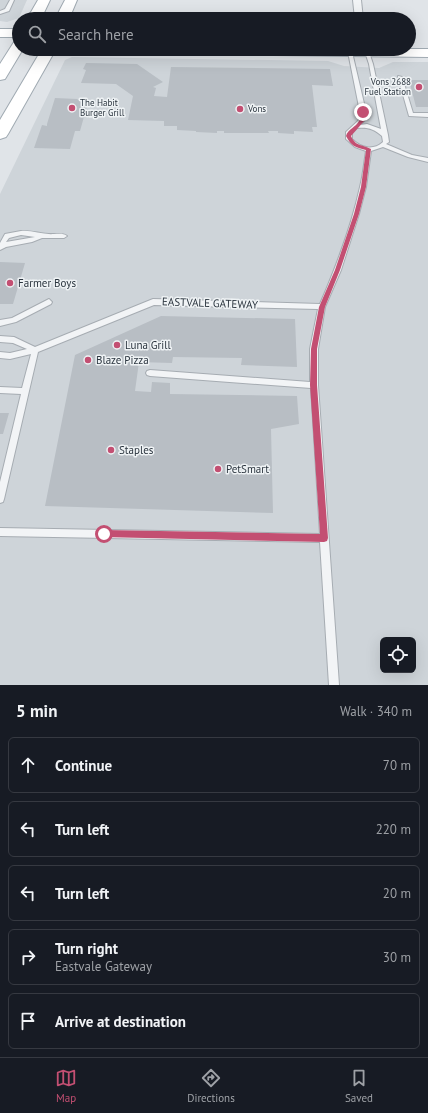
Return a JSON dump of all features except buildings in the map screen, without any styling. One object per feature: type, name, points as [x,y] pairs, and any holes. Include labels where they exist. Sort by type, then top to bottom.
[{"type":"main road","points":[[38,12],[44,0]]},
{"type":"main road","points":[[65,12],[71,0]]},
{"type":"main road","points":[[0,33],[12,39]]},
{"type":"main road","points":[[416,40],[428,41]]},
{"type":"main road","points":[[2,47],[12,45]]},
{"type":"main road","points":[[416,52],[428,53]]},
{"type":"main road","points":[[0,76],[12,55]]},
{"type":"main road","points":[[0,134],[44,56]]},
{"type":"street","points":[[357,0],[358,12]]},
{"type":"lane","points":[[0,12],[7,10],[12,0]]},
{"type":"lane","points":[[352,56],[363,112],[362,120],[349,132],[349,139],[356,146],[369,149],[380,148],[384,145],[387,139],[368,56]]},
{"type":"lane","points":[[400,77],[410,115],[428,115]]},
{"type":"lane","points":[[405,94],[412,94]]},
{"type":"lane","points":[[356,127],[373,127],[386,135]]},
{"type":"lane","points":[[384,145],[410,156],[428,160]]},
{"type":"lane","points":[[334,685],[314,385],[314,349],[322,307],[338,270],[356,214],[363,187],[369,149]]},
{"type":"lane","points":[[1,247],[11,243],[33,241],[42,236],[64,236]]},
{"type":"lane","points":[[0,323],[14,320],[49,302]]},
{"type":"lane","name":"EASTVALE GATEWAY","points":[[0,355],[10,356],[35,350],[153,302],[322,307]]},
{"type":"lane","points":[[0,339],[14,340],[35,350],[26,391],[4,465],[0,500]]},
{"type":"lane","points":[[150,373],[314,385]]},
{"type":"lane","points":[[0,390],[26,391]]},
{"type":"lane","points":[[0,532],[324,538]]},
{"type":"shaded area","points":[[0,0],[27,0],[22,12],[12,12],[12,20],[7,22],[0,21]]},
{"type":"shaded area","points":[[72,57],[328,61],[344,66],[379,68],[393,62],[428,62],[428,685],[0,685],[0,194],[65,60]]},
{"type":"place","name":"Vons 2688 Fuel Station","points":[[419,87]]},
{"type":"place","name":"The Habit Burger Grill","points":[[72,108]]},
{"type":"place","name":"Vons","points":[[240,109]]},
{"type":"place","name":"Farmer Boys","points":[[10,283]]},
{"type":"place","name":"Luna Grill","points":[[117,345]]},
{"type":"place","name":"Blaze Pizza","points":[[88,360]]},
{"type":"place","name":"Staples","points":[[111,450]]},
{"type":"place","name":"PetSmart","points":[[218,469]]},
{"type":"route","points":[[104,534],[324,538],[314,385],[314,349],[322,307],[338,270],[363,187],[369,149],[356,146],[352,143],[348,136],[349,132],[362,120],[363,112]]}]
